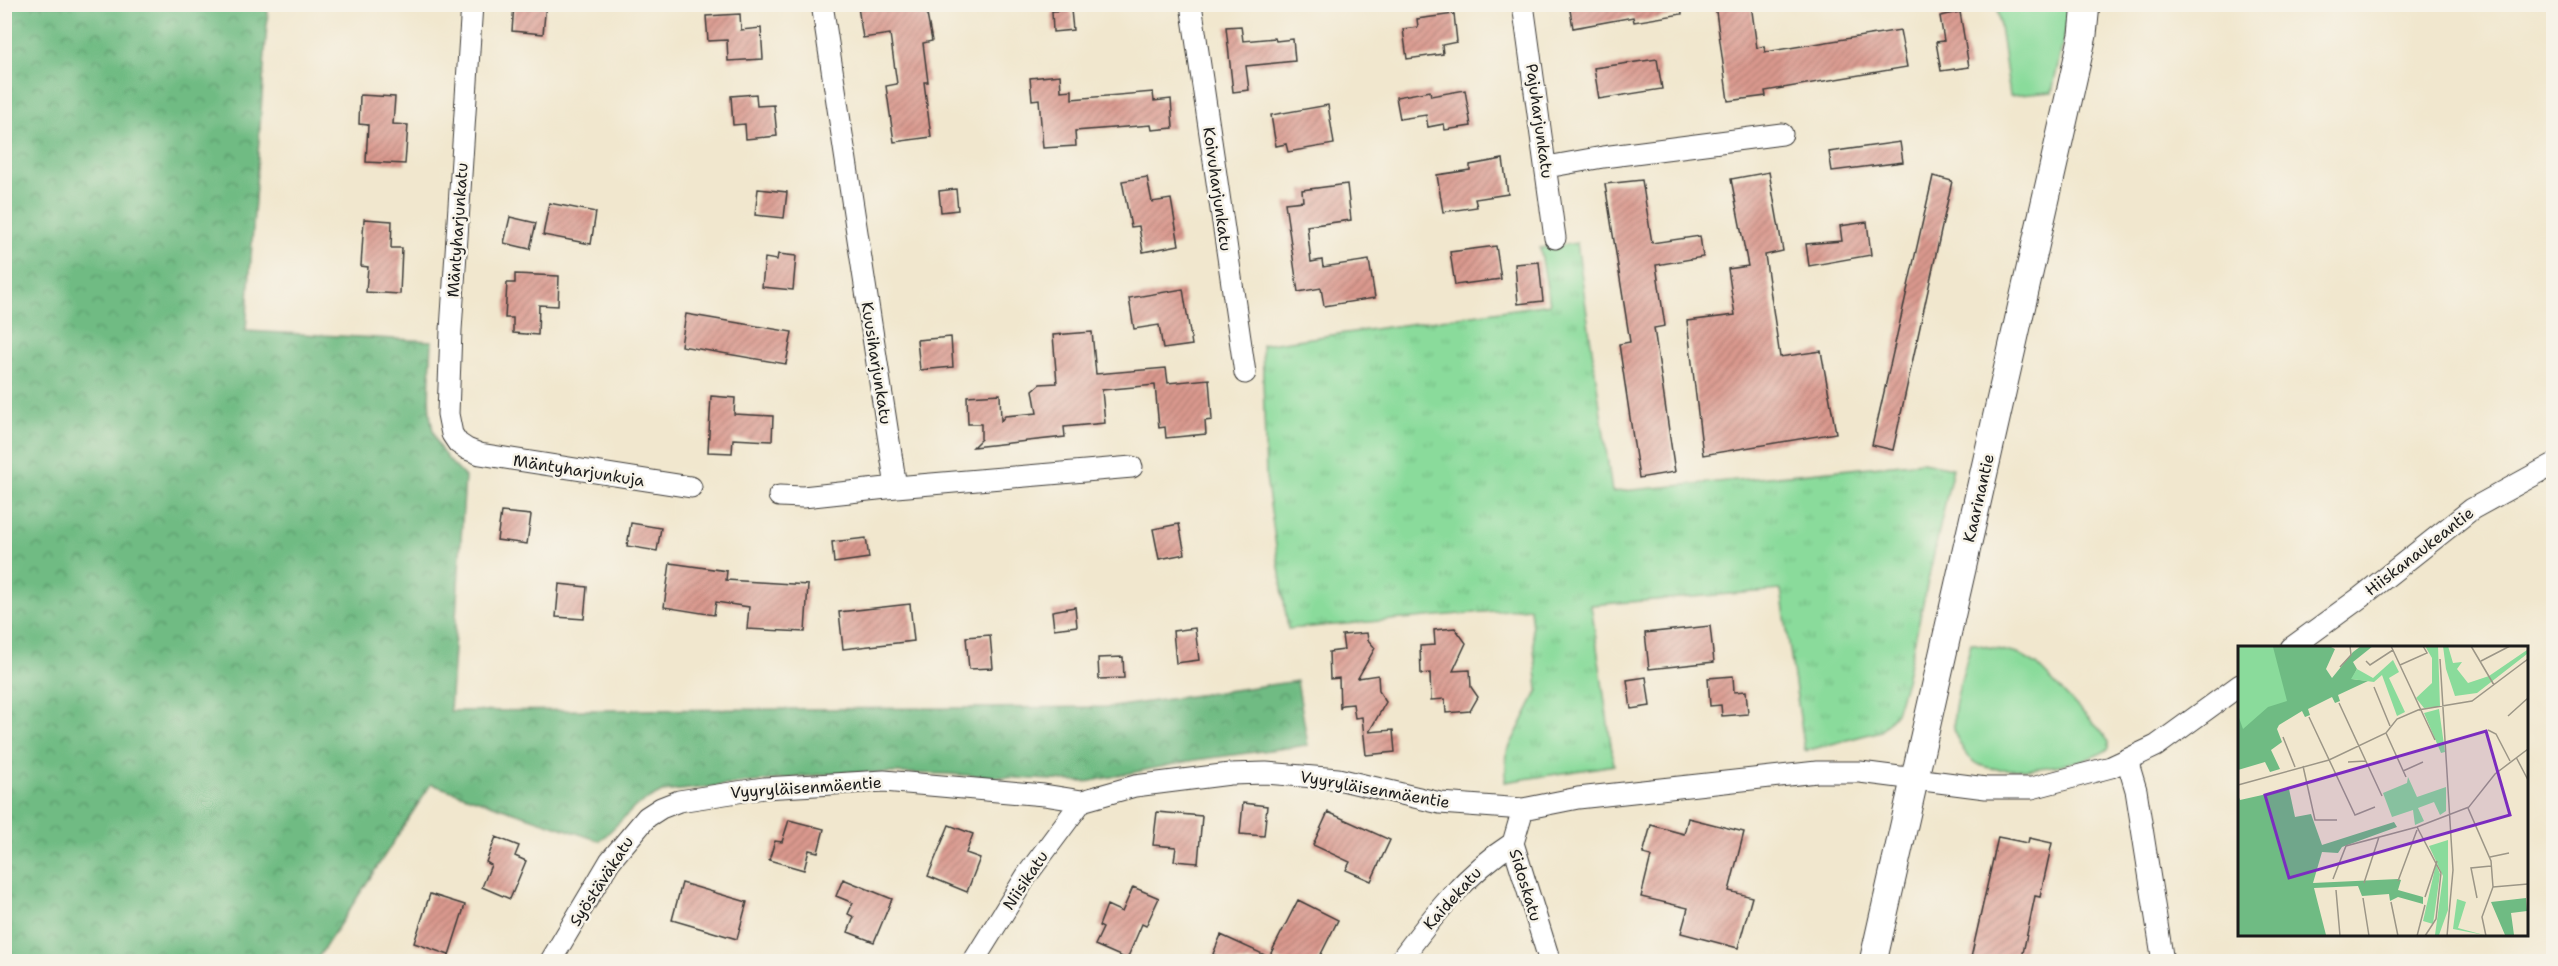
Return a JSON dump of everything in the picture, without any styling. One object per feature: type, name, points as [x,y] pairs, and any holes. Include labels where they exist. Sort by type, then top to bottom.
[{"type":"main road","name":"Kaarinantie","points":[[1873,962],[2083,35],[2086,4]]},
{"type":"main road","name":"Kaarinantie","points":[[2083,35],[2095,4]]},
{"type":"street","name":"Mäntyharjunkatu","points":[[467,449],[458,443],[452,434],[448,414],[451,330],[472,4]]},
{"type":"street","name":"Kuusiharjunkatu","points":[[822,4],[896,487]]},
{"type":"street","name":"Koivuharjunkatu","points":[[1191,4],[1245,373]]},
{"type":"street","name":"Pajuharjunkatu","points":[[1523,4],[1555,238]]},
{"type":"street","points":[[1547,167],[1603,157],[1782,134]]},
{"type":"street","name":"Mäntyharjunkuja","points":[[467,449],[480,454],[691,487]]},
{"type":"street","name":"Hiiskanaukeantie","points":[[2294,646],[2361,597],[2472,509],[2553,464]]},
{"type":"street","points":[[779,496],[803,497],[1132,467]]},
{"type":"street","points":[[2163,962],[2136,790],[2127,760],[2156,746],[2238,686]]},
{"type":"street","points":[[1914,779],[1986,788],[2032,788],[2111,767],[2156,746]]},
{"type":"street","name":"Vyyryläisenmäentie","points":[[661,808],[699,797],[764,788],[863,781],[892,781],[1082,801],[1135,786],[1230,774],[1266,773],[1338,779],[1440,802],[1523,809],[1578,798],[1817,772],[1860,772],[1914,779]]},
{"type":"street","name":"Niisikatu","points":[[973,962],[1027,875],[1082,801]]},
{"type":"street","name":"Syöstäväkatu","points":[[550,962],[610,861],[634,830],[647,817],[661,808]]},
{"type":"street","name":"Sidoskatu","points":[[1523,809],[1513,843],[1550,962]]},
{"type":"street","name":"Kaidekatu","points":[[1399,962],[1455,891],[1492,856],[1513,843]]},
{"type":"green space","points":[[180,4],[268,9],[246,331],[432,341],[429,396],[431,423],[442,452],[465,477],[450,711],[1113,707],[1297,681],[1308,745],[1195,760],[1086,782],[945,774],[847,772],[662,792],[636,806],[600,841],[431,784],[316,961],[5,962],[5,5]]},
{"type":"green space","points":[[1997,5],[2071,5],[2052,92],[2010,96]]},
{"type":"green space","points":[[1577,243],[1612,492],[1923,462],[1953,468],[1906,680],[1896,713],[1881,731],[1805,751],[1781,590],[1591,605],[1614,765],[1505,782],[1507,752],[1538,690],[1530,608],[1288,629],[1266,477],[1262,345],[1550,304],[1540,248]]},
{"type":"green space","points":[[1971,643],[2018,654],[2037,665],[2100,730],[2109,742],[2109,748],[2084,759],[2046,767],[2007,769],[1991,768],[1976,763],[1962,747],[1955,733],[1954,724],[1956,701]]},
{"type":"building","points":[[514,4],[546,4],[543,34],[512,31]]},
{"type":"building","points":[[872,4],[925,4],[932,41],[923,43],[928,82],[924,82],[931,137],[894,142],[886,86],[897,84],[890,34],[863,38],[858,7]]},
{"type":"building","points":[[1569,4],[1681,4],[1682,14],[1634,22],[1633,17],[1573,28]]},
{"type":"building","points":[[1715,4],[1751,4],[1757,48],[1764,46],[1765,52],[1900,30],[1907,67],[1765,91],[1766,96],[1728,101]]},
{"type":"building","points":[[1071,10],[1073,30],[1053,32],[1052,11]]},
{"type":"building","points":[[1960,12],[1969,67],[1941,71],[1936,42],[1944,41],[1940,16]]},
{"type":"building","points":[[740,14],[741,30],[761,28],[763,59],[728,61],[727,40],[708,41],[706,16]]},
{"type":"building","points":[[1454,14],[1457,42],[1442,45],[1443,54],[1407,59],[1403,29],[1418,27],[1417,19]]},
{"type":"building","points":[[1241,26],[1243,41],[1293,39],[1295,61],[1246,66],[1249,90],[1233,92],[1226,27]]},
{"type":"building","points":[[1657,59],[1662,89],[1599,99],[1594,68]]},
{"type":"building","points":[[1060,75],[1061,91],[1072,90],[1072,99],[1153,92],[1154,101],[1171,99],[1173,128],[1152,130],[1151,125],[1075,131],[1076,146],[1043,148],[1039,99],[1032,100],[1030,78]]},
{"type":"building","points":[[1465,90],[1471,126],[1445,130],[1444,124],[1428,127],[1426,115],[1400,119],[1396,97],[1430,91],[1431,96]]},
{"type":"building","points":[[756,94],[757,106],[774,105],[777,136],[746,139],[745,124],[733,125],[731,96]]},
{"type":"building","points":[[360,95],[395,97],[393,124],[408,125],[405,164],[366,162],[368,125],[359,124]]},
{"type":"building","points":[[1328,105],[1334,144],[1288,152],[1286,144],[1276,146],[1271,115]]},
{"type":"building","points":[[1900,142],[1903,162],[1832,171],[1829,152]]},
{"type":"building","points":[[1503,159],[1508,194],[1475,199],[1477,207],[1443,212],[1437,175],[1470,170],[1470,165]]},
{"type":"building","points":[[1769,172],[1783,251],[1765,255],[1780,357],[1821,351],[1836,433],[1703,455],[1687,321],[1735,315],[1728,269],[1748,266],[1731,179]]},
{"type":"building","points":[[1933,176],[1952,181],[1893,450],[1872,445]]},
{"type":"building","points":[[1147,177],[1152,202],[1171,199],[1179,245],[1143,252],[1139,226],[1131,227],[1122,181]]},
{"type":"building","points":[[1642,180],[1652,243],[1700,236],[1703,257],[1656,265],[1665,326],[1654,328],[1675,472],[1639,478],[1619,344],[1630,342],[1605,184]]},
{"type":"building","points":[[1347,184],[1351,220],[1307,226],[1311,262],[1322,260],[1323,267],[1369,260],[1375,298],[1324,306],[1321,288],[1298,292],[1285,203],[1303,201],[1302,190]]},
{"type":"building","points":[[758,189],[787,192],[784,218],[755,215]]},
{"type":"building","points":[[956,189],[958,210],[941,212],[939,191]]},
{"type":"building","points":[[549,203],[596,212],[591,244],[543,235]]},
{"type":"building","points":[[510,217],[536,223],[530,249],[504,243]]},
{"type":"building","points":[[364,219],[392,221],[391,248],[402,248],[400,294],[366,292],[368,267],[361,266]]},
{"type":"building","points":[[1867,222],[1871,255],[1809,266],[1806,244],[1842,241],[1840,226]]},
{"type":"building","points":[[1496,246],[1501,279],[1455,285],[1450,252]]},
{"type":"building","points":[[778,254],[796,256],[793,290],[762,287],[765,258],[777,260]]},
{"type":"building","points":[[1539,262],[1543,301],[1518,304],[1515,264]]},
{"type":"building","points":[[515,274],[559,276],[558,306],[539,305],[538,335],[513,333],[513,318],[505,318],[507,283],[515,283]]},
{"type":"building","points":[[1183,289],[1192,345],[1163,349],[1159,325],[1134,329],[1129,298]]},
{"type":"building","points":[[686,314],[792,332],[786,364],[681,346]]},
{"type":"building","points":[[1092,332],[1096,374],[1166,368],[1168,383],[1209,379],[1212,420],[1205,421],[1206,434],[1166,438],[1165,427],[1159,428],[1155,385],[1102,390],[1105,423],[1064,427],[1065,437],[973,447],[981,439],[981,424],[968,424],[967,396],[1000,394],[1001,421],[1005,416],[1037,413],[1033,390],[1040,384],[1057,383],[1053,335]]},
{"type":"building","points":[[951,337],[953,367],[920,370],[917,340]]},
{"type":"building","points":[[711,396],[735,398],[734,414],[773,416],[772,441],[733,439],[732,453],[708,452]]},
{"type":"building","points":[[501,512],[531,515],[527,544],[497,540]]},
{"type":"building","points":[[631,523],[661,528],[657,551],[627,546]]},
{"type":"building","points":[[1179,524],[1185,554],[1159,559],[1153,529]]},
{"type":"building","points":[[866,538],[869,558],[834,563],[832,542]]},
{"type":"building","points":[[670,563],[727,571],[726,580],[808,585],[805,632],[747,629],[749,607],[716,602],[714,615],[664,607]]},
{"type":"building","points":[[559,584],[587,587],[584,619],[556,617]]},
{"type":"building","points":[[910,604],[914,641],[843,649],[839,612]]},
{"type":"building","points":[[1075,607],[1077,626],[1054,629],[1052,611]]},
{"type":"building","points":[[1710,626],[1714,662],[1649,669],[1645,633]]},
{"type":"building","points":[[1195,628],[1199,660],[1176,663],[1173,631]]},
{"type":"building","points":[[1455,628],[1466,643],[1453,671],[1470,670],[1471,687],[1478,697],[1470,711],[1446,713],[1445,699],[1431,700],[1430,673],[1421,674],[1420,646],[1435,645],[1434,630]]},
{"type":"building","points":[[1367,633],[1368,640],[1375,648],[1358,678],[1378,675],[1379,691],[1386,702],[1369,732],[1393,730],[1395,752],[1366,755],[1362,717],[1355,718],[1353,704],[1342,705],[1340,709],[1339,678],[1330,679],[1329,652],[1344,650],[1342,635]]},
{"type":"building","points":[[990,635],[993,668],[969,669],[966,637]]},
{"type":"building","points":[[1123,657],[1124,678],[1099,679],[1098,658]]},
{"type":"building","points":[[1733,676],[1734,692],[1746,691],[1748,714],[1722,716],[1721,705],[1710,706],[1708,678]]},
{"type":"building","points":[[1646,677],[1650,706],[1631,709],[1627,680]]},
{"type":"building","points":[[1243,803],[1267,806],[1264,836],[1240,834]]},
{"type":"building","points":[[1157,812],[1202,816],[1198,863],[1174,861],[1176,847],[1153,845]]},
{"type":"building","points":[[1328,812],[1390,840],[1371,881],[1346,870],[1350,862],[1313,845]]},
{"type":"building","points":[[1688,818],[1744,832],[1729,891],[1752,897],[1738,948],[1681,933],[1688,908],[1641,897],[1651,856],[1643,854],[1651,825],[1684,834]]},
{"type":"building","points":[[789,820],[824,829],[818,852],[809,850],[804,870],[769,860],[775,841],[782,842]]},
{"type":"building","points":[[949,825],[973,834],[966,853],[980,858],[967,892],[928,876]]},
{"type":"building","points":[[496,837],[519,846],[515,856],[526,861],[510,899],[482,887],[491,865],[486,862]]},
{"type":"building","points":[[1998,837],[2028,843],[2029,838],[2052,843],[2040,897],[2035,896],[2022,958],[2006,955],[2005,962],[1970,962]]},
{"type":"building","points":[[843,879],[892,899],[874,942],[848,932],[854,917],[848,914],[853,903],[836,896]]},
{"type":"building","points":[[682,883],[747,902],[737,939],[672,920]]},
{"type":"building","points":[[1133,887],[1159,898],[1146,926],[1142,924],[1127,959],[1095,945],[1103,928],[1099,926],[1107,905],[1122,912]]},
{"type":"building","points":[[430,894],[465,905],[449,955],[414,943]]},
{"type":"building","points":[[1298,900],[1338,920],[1317,962],[1284,962],[1270,955]]},
{"type":"building","points":[[1221,935],[1280,962],[1230,962],[1213,954]]}]
